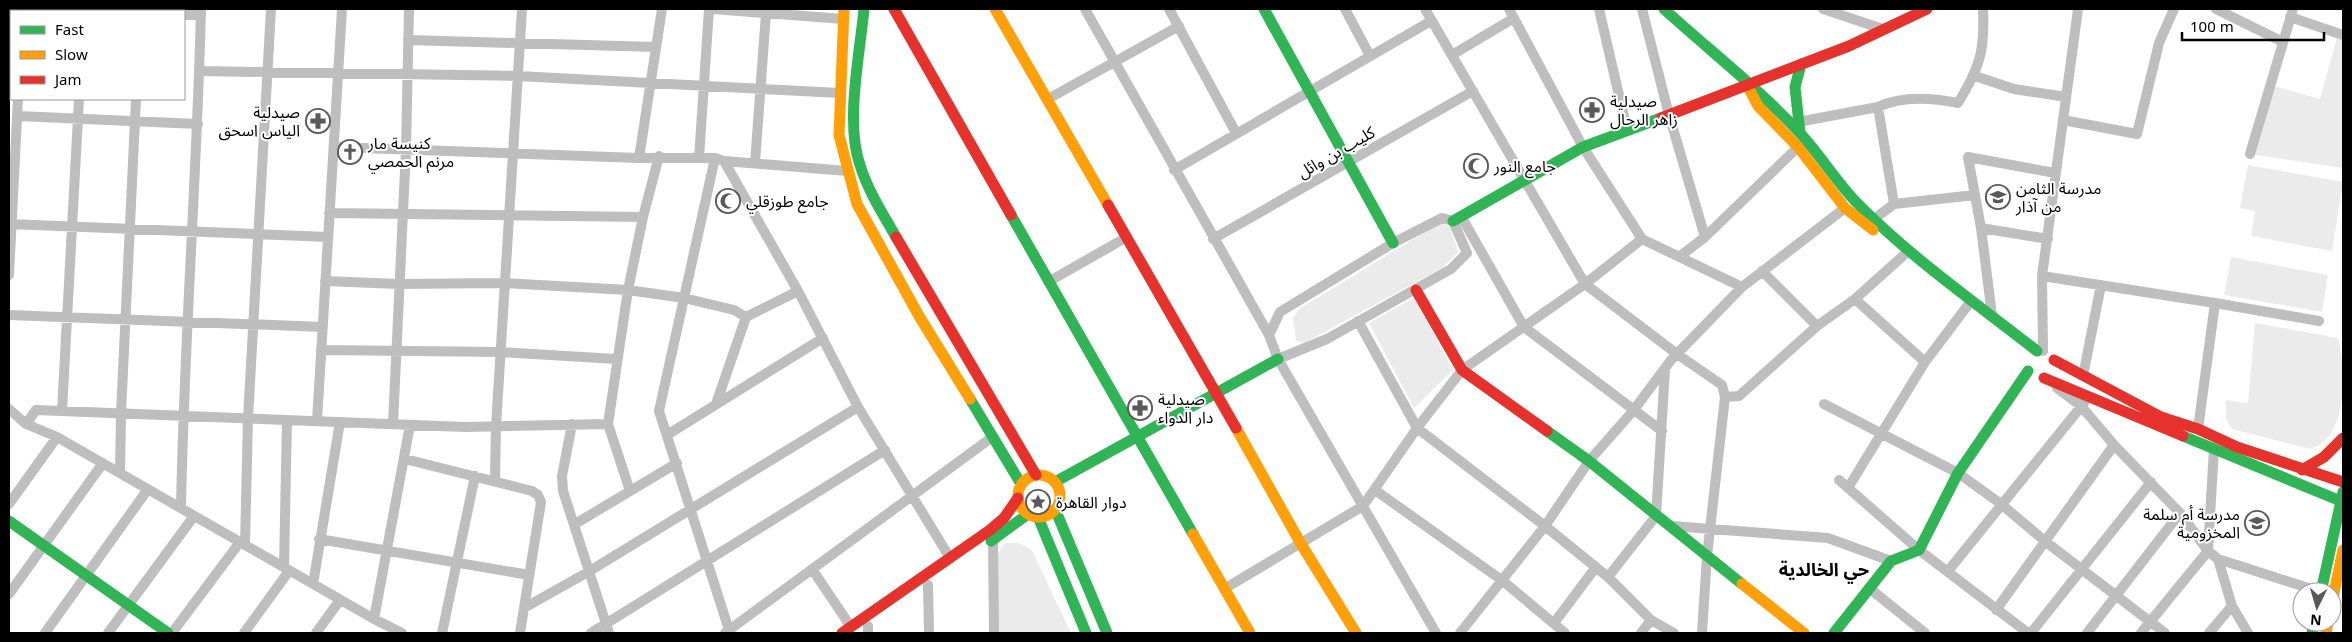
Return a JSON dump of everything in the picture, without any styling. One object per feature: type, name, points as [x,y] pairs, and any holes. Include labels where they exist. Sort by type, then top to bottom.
[{"type":"main road","points":[[864,9],[853,125],[859,164],[877,203],[1036,475]]},
{"type":"main road","points":[[894,9],[1048,282],[1250,633]]},
{"type":"main road","points":[[996,9],[1302,544],[1356,633]]},
{"type":"main road","points":[[1264,9],[1392,243]]},
{"type":"main road","points":[[1664,9],[1748,85],[1799,127],[1855,201],[1874,219],[2037,352]]},
{"type":"main road","points":[[1457,218],[1583,147],[1849,46],[1926,9]]},
{"type":"main road","points":[[843,14],[839,135],[857,204],[919,316],[991,438],[1021,484]]},
{"type":"main road","points":[[1799,127],[1795,87],[1801,64]]},
{"type":"main road","points":[[1748,85],[1758,106],[1798,147],[1845,208],[1968,305],[2037,352],[2160,417],[2198,429],[2237,447],[2343,482]]},
{"type":"main road","points":[[1416,290],[1462,370],[1589,461],[1804,633]]},
{"type":"main road","points":[[2037,352],[2026,363],[2028,371],[2035,378],[2044,378],[2342,501]]},
{"type":"main road","points":[[1055,482],[1278,359]]},
{"type":"main road","points":[[2044,378],[2053,371],[2054,360]]},
{"type":"main road","points":[[1834,633],[1891,561],[1920,550],[1958,473],[2028,371]]},
{"type":"main road","points":[[2302,470],[2320,461],[2334,450],[2343,438]]},
{"type":"main road","points":[[1086,633],[1033,516],[1019,504],[1018,498],[1021,484],[1036,475],[1043,475],[1055,482],[1060,492],[1056,509],[1107,633]]},
{"type":"main road","points":[[2323,582],[2342,501],[2343,488]]},
{"type":"main road","points":[[850,631],[990,530],[1004,518],[1018,498]]},
{"type":"main road","points":[[850,631],[868,630],[993,540],[1033,516],[1045,516],[1056,509]]},
{"type":"main road","points":[[9,521],[127,605],[170,633]]},
{"type":"main road","points":[[2340,572],[2343,550]]},
{"type":"main road","points":[[1235,607],[1241,633]]},
{"type":"street","points":[[170,633],[242,543],[271,9]]},
{"type":"street","points":[[317,421],[342,9]]},
{"type":"street","points":[[393,424],[406,149],[408,9]]},
{"type":"street","points":[[495,481],[500,352],[515,152],[522,9]]},
{"type":"street","points":[[639,158],[662,9]]},
{"type":"street","points":[[699,158],[709,9]]},
{"type":"street","points":[[713,9],[766,13],[843,14]]},
{"type":"street","points":[[1084,9],[1269,336],[1278,359],[1436,633]]},
{"type":"street","points":[[1169,9],[1236,133]]},
{"type":"street","points":[[1345,9],[1370,56]]},
{"type":"street","points":[[1424,9],[1585,284],[1677,354],[1722,384],[1725,397],[1707,556],[1702,633]]},
{"type":"street","points":[[1509,9],[1583,147],[1642,239],[1742,287]]},
{"type":"street","points":[[1598,9],[1627,130]]},
{"type":"street","points":[[1642,9],[1669,115],[1705,237]]},
{"type":"street","points":[[1823,9],[1884,29]]},
{"type":"street","points":[[1799,127],[1887,103],[1936,99],[1958,103],[1975,76],[1984,43],[1983,9]]},
{"type":"street","points":[[2037,352],[2042,276],[2078,9]]},
{"type":"street","points":[[2063,120],[2136,134],[2159,43],[2174,9]]},
{"type":"street","points":[[2216,9],[2283,42]]},
{"type":"street","points":[[181,508],[183,416],[198,124],[201,12],[185,15]]},
{"type":"street","points":[[755,164],[766,13]]},
{"type":"street","points":[[2250,154],[2292,13],[2343,35]]},
{"type":"street","points":[[1452,55],[1514,18]]},
{"type":"street","points":[[1174,170],[1431,21]]},
{"type":"street","points":[[1048,99],[1179,26]]},
{"type":"street","points":[[408,40],[656,47]]},
{"type":"street","points":[[200,71],[518,76],[840,93]]},
{"type":"street","points":[[1975,76],[2014,89],[2066,98]]},
{"type":"street","name":"كليب بن وائل","points":[[1213,239],[1473,91]]},
{"type":"street","points":[[9,276],[10,224],[18,100]]},
{"type":"street","points":[[62,411],[79,100]]},
{"type":"street","points":[[120,473],[125,319],[136,100]]},
{"type":"street","points":[[1878,107],[1894,204]]},
{"type":"street","points":[[18,116],[198,124]]},
{"type":"street","points":[[335,147],[515,152],[639,158],[659,156],[847,171]]},
{"type":"street","points":[[1679,256],[1705,237],[1798,147]]},
{"type":"street","points":[[630,491],[608,424],[616,359],[628,290],[643,217],[659,156]]},
{"type":"street","points":[[1992,315],[1981,228],[1968,157],[2055,173]]},
{"type":"street","points":[[720,160],[798,291],[858,407],[950,558]]},
{"type":"street","points":[[720,160],[684,298],[659,411],[707,561],[726,632],[991,438]]},
{"type":"street","points":[[1874,219],[1894,204],[1975,195]]},
{"type":"street","points":[[1460,633],[1545,526],[1589,461],[1633,411],[1677,354],[1742,287],[1845,208]]},
{"type":"street","points":[[329,213],[643,217]]},
{"type":"street","points":[[1269,336],[1280,312],[1392,243],[1442,218],[1457,218]]},
{"type":"street","points":[[1278,359],[1327,339],[1451,270],[1467,253],[1457,218]]},
{"type":"street","points":[[1457,218],[1524,327],[1662,431]]},
{"type":"street","points":[[10,224],[328,237]]},
{"type":"street","points":[[1981,228],[2048,239]]},
{"type":"street","points":[[1048,282],[1127,236]]},
{"type":"street","points":[[1224,589],[1363,506],[1417,428],[1462,370],[1585,284],[1642,239]]},
{"type":"street","points":[[1725,397],[1739,396],[1817,326],[1854,299],[1904,255]]},
{"type":"street","points":[[1762,271],[1817,326]]},
{"type":"street","points":[[2042,276],[2319,321]]},
{"type":"street","points":[[325,281],[399,284],[504,283],[628,290],[684,298],[734,310],[746,317]]},
{"type":"street","points":[[2083,376],[2101,285]]},
{"type":"street","points":[[716,404],[746,317],[798,291]]},
{"type":"street","points":[[1854,299],[1925,362]]},
{"type":"street","points":[[2198,429],[2215,303]]},
{"type":"street","points":[[1848,488],[1879,434],[1925,362],[1968,305]]},
{"type":"street","points":[[9,314],[322,327]]},
{"type":"street","points":[[1358,321],[1417,428],[1596,567],[1651,620],[1674,633]]},
{"type":"street","points":[[667,435],[823,338]]},
{"type":"street","points":[[321,350],[500,352],[616,359]]},
{"type":"street","points":[[1608,577],[1656,516],[1666,369]]},
{"type":"street","points":[[2044,378],[2081,406],[2114,445],[2180,512],[2208,551],[2218,560],[2292,583]]},
{"type":"street","points":[[1948,571],[2090,397]]},
{"type":"street","points":[[1824,404],[1958,473],[2001,504],[2046,542],[2165,633]]},
{"type":"street","points":[[524,608],[588,572],[858,407]]},
{"type":"street","points":[[26,424],[36,410],[410,425],[608,424]]},
{"type":"street","points":[[10,411],[26,424],[57,437],[374,619],[386,630],[402,633]]},
{"type":"street","points":[[244,633],[287,569],[287,420]]},
{"type":"street","points":[[313,584],[340,422]]},
{"type":"street","points":[[572,424],[561,483],[588,572],[608,628]]},
{"type":"street","points":[[374,619],[410,425]]},
{"type":"street","points":[[9,504],[57,437]]},
{"type":"street","points":[[1996,610],[2114,445]]},
{"type":"street","points":[[2141,633],[2208,551],[2214,448]]},
{"type":"street","points":[[591,633],[608,628],[707,561],[885,450]]},
{"type":"street","points":[[405,459],[532,490],[538,495],[540,502],[520,633]]},
{"type":"street","points":[[9,594],[103,463]]},
{"type":"street","points":[[575,524],[677,463]]},
{"type":"street","points":[[442,633],[475,476]]},
{"type":"street","points":[[1839,480],[1920,550],[2028,633]]},
{"type":"street","points":[[2032,633],[2150,482]]},
{"type":"street","points":[[45,633],[148,489]]},
{"type":"street","points":[[1375,490],[1503,581],[1565,633]]},
{"type":"street","points":[[2087,633],[2180,512]]},
{"type":"street","points":[[108,633],[194,516]]},
{"type":"street","points":[[1668,526],[1828,538],[1891,561]]},
{"type":"street","points":[[319,539],[529,575]]},
{"type":"street","points":[[993,540],[994,633]]},
{"type":"street","points":[[2218,560],[2232,606],[2248,633]]},
{"type":"street","points":[[1554,623],[1596,567]]},
{"type":"street","points":[[812,569],[850,631]]},
{"type":"street","points":[[928,585],[929,633]]},
{"type":"street","points":[[1869,588],[1925,633]]},
{"type":"street","points":[[316,633],[340,600]]},
{"type":"street","points":[[2209,633],[2232,606]]},
{"type":"street","points":[[1641,633],[1651,620]]},
{"type":"shaded area","points":[[2338,34],[2343,35],[2343,168],[2250,154],[2270,85],[2320,99]]},
{"type":"shaded area","points":[[2248,165],[2343,182],[2332,251],[2251,236],[2255,211],[2240,208]]},
{"type":"shaded area","points":[[1440,223],[1450,226],[1458,252],[1442,268],[1304,343],[1296,341],[1293,318],[1299,309]]},
{"type":"shaded area","points":[[2231,257],[2328,275],[2322,312],[2224,295]]},
{"type":"shaded area","points":[[1414,298],[1453,370],[1414,408],[1369,323]]},
{"type":"shaded area","points":[[2255,323],[2338,338],[2343,377],[2341,407],[2331,433],[2319,445],[2310,449],[2232,429],[2226,420],[2226,400],[2248,403]]},
{"type":"shaded area","points":[[1005,543],[1018,543],[1032,550],[1071,633],[997,633],[998,553]]},
{"type":"traffic: fast","points":[[864,9],[855,88],[854,129],[856,148],[867,184],[896,237]]},
{"type":"traffic: fast","points":[[1264,9],[1393,243]]},
{"type":"traffic: fast","points":[[1664,9],[1783,115],[1806,139],[1848,194],[1898,242],[2037,351]]},
{"type":"traffic: fast","points":[[1800,133],[1795,87],[1801,64]]},
{"type":"traffic: fast","points":[[1453,221],[1583,147],[1661,118]]},
{"type":"traffic: fast","points":[[1011,215],[1193,534]]},
{"type":"traffic: fast","points":[[1055,482],[1278,359]]},
{"type":"traffic: fast","points":[[1834,633],[1891,561],[1919,550],[1958,473],[2028,371]]},
{"type":"traffic: fast","points":[[970,399],[1021,484]]},
{"type":"traffic: fast","points":[[1547,431],[1589,461],[1742,584]]},
{"type":"traffic: fast","points":[[2183,436],[2343,502]]},
{"type":"traffic: fast","points":[[2323,582],[2343,492]]},
{"type":"traffic: fast","points":[[1055,509],[1107,633]]},
{"type":"traffic: fast","points":[[991,541],[1028,514]]},
{"type":"traffic: fast","points":[[1038,517],[1086,633]]},
{"type":"traffic: fast","points":[[9,521],[168,633]]},
{"type":"traffic: slow","points":[[844,9],[839,135],[857,204],[919,316],[970,399]]},
{"type":"traffic: slow","points":[[995,9],[1108,205]]},
{"type":"traffic: slow","points":[[1748,87],[1758,106],[1798,147],[1845,208],[1873,230]]},
{"type":"traffic: slow","points":[[1236,428],[1301,544],[1356,633]]},
{"type":"traffic: slow","points":[[1043,475],[1051,478],[1057,484],[1060,496],[1057,508],[1051,514],[1035,517],[1027,514],[1021,508],[1018,492],[1021,484],[1027,478],[1043,475]]},
{"type":"traffic: slow","points":[[1193,534],[1250,633]]},
{"type":"traffic: slow","points":[[2336,582],[2343,550]]},
{"type":"traffic: slow","points":[[1742,584],[1804,633]]},
{"type":"traffic: jam","points":[[894,9],[1011,215]]},
{"type":"traffic: jam","points":[[1661,118],[1849,46],[1927,9]]},
{"type":"traffic: jam","points":[[1108,205],[1236,428]]},
{"type":"traffic: jam","points":[[896,237],[1036,475]]},
{"type":"traffic: jam","points":[[1416,290],[1462,370],[1547,431]]},
{"type":"traffic: jam","points":[[2054,360],[2161,417],[2198,429],[2237,447],[2343,482]]},
{"type":"traffic: jam","points":[[2044,378],[2183,436]]},
{"type":"traffic: jam","points":[[2302,470],[2324,457],[2343,438]]},
{"type":"traffic: jam","points":[[842,633],[990,530],[1004,518],[1018,498]]},
{"type":"place","name":"صيدلية زاهر الرحال","points":[[1592,110]]},
{"type":"place","name":"صيدلية الياس اسحق","points":[[318,121]]},
{"type":"place","name":"كنيسة مار مرنم الحمصي","points":[[350,152]]},
{"type":"place","name":"جامع النور","points":[[1476,166]]},
{"type":"place","name":"مدرسة الثامن من آذار","points":[[1998,197]]},
{"type":"place","name":"جامع طوزقلي","points":[[728,201]]},
{"type":"place","name":"صيدلية دار الدواء","points":[[1140,408]]},
{"type":"place","name":"دوار القاهرة","points":[[1038,502]]},
{"type":"place","name":"مدرسة أم سلمة المخزومية","points":[[2257,523]]},
{"type":"district","name":"حي الخالدية","points":[[1824,570]]}]
